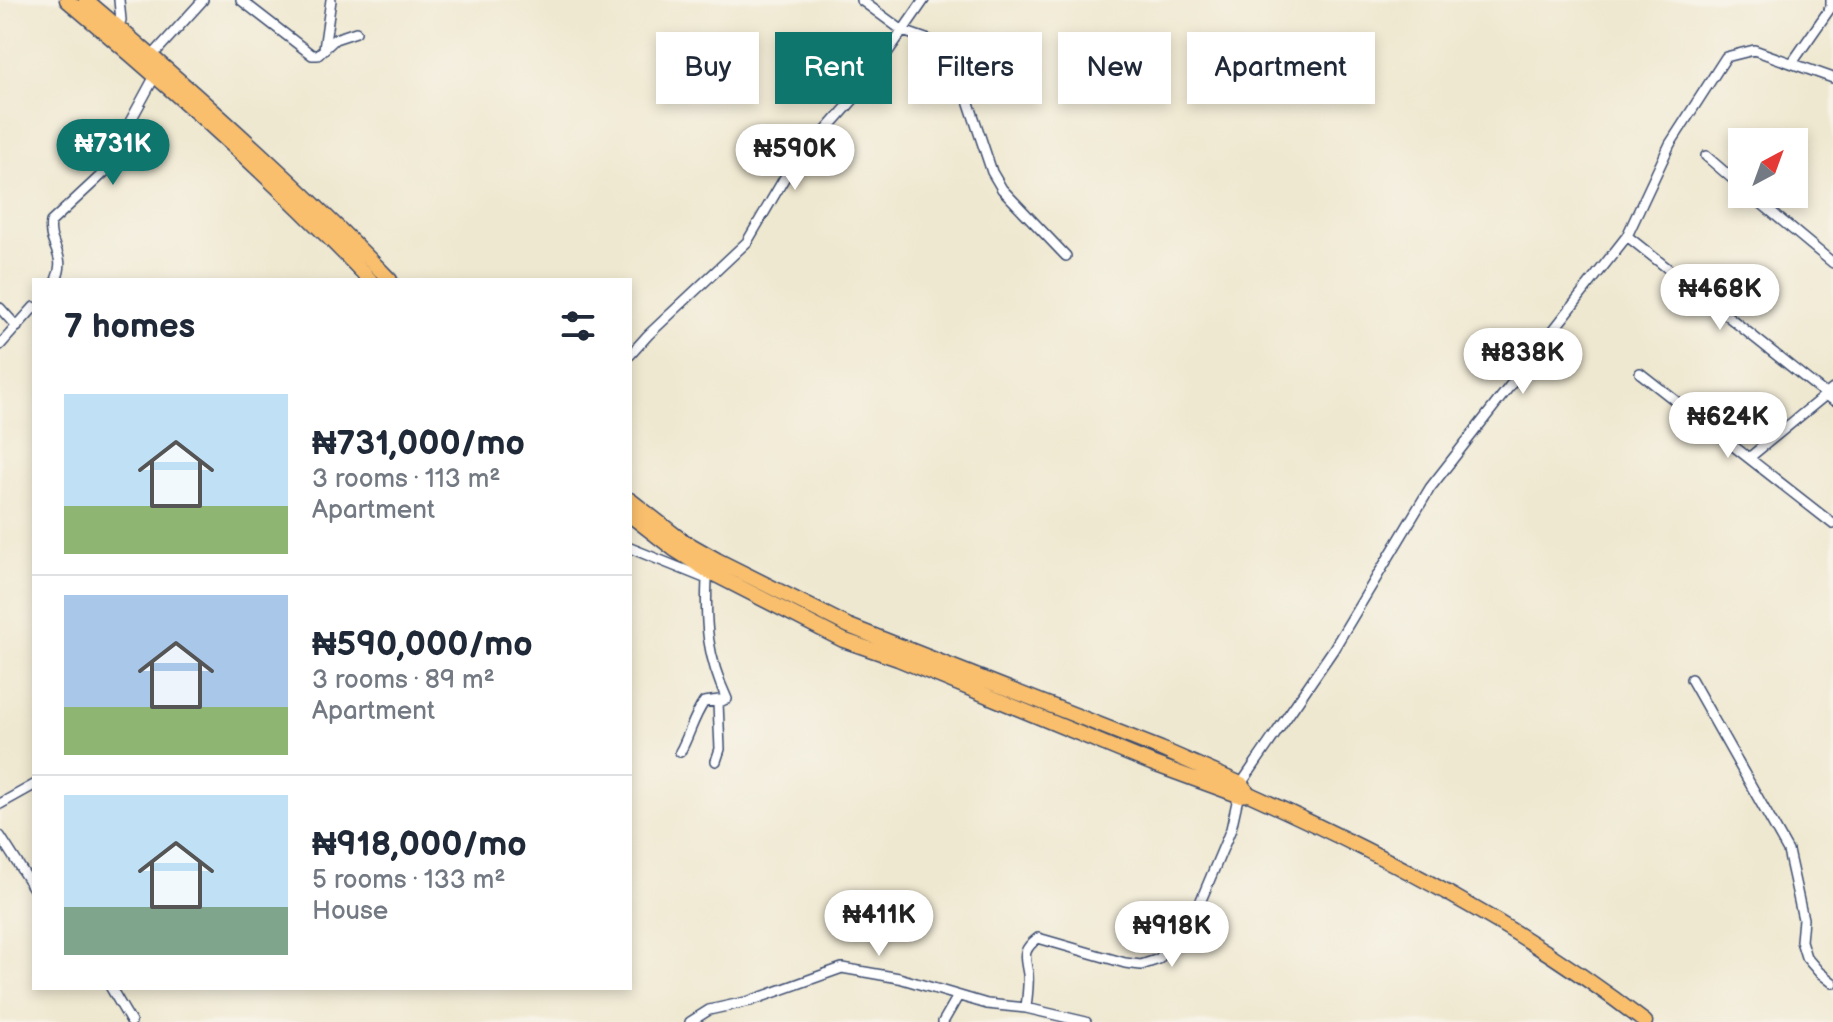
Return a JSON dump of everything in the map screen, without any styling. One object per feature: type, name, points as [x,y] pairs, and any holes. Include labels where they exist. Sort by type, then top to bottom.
[{"type":"main road","points":[[67,0],[156,74],[268,178],[368,278]]},
{"type":"main road","points":[[86,0],[153,55],[328,215],[388,278]]},
{"type":"main road","points":[[632,502],[680,539],[849,626],[1147,743],[1398,864],[1526,940],[1645,1022]]},
{"type":"main road","points":[[632,517],[709,575],[843,640],[898,659],[1151,763],[1243,791]]},
{"type":"street","points":[[118,27],[121,20],[119,0]]},
{"type":"street","points":[[153,55],[203,0]]},
{"type":"street","points":[[241,0],[307,52],[318,55],[341,35],[356,32]]},
{"type":"street","points":[[324,49],[331,0]]},
{"type":"street","points":[[861,0],[903,31],[946,46],[954,58],[992,172],[1002,189],[1066,256]]},
{"type":"street","points":[[632,353],[747,242],[785,177],[860,92],[924,0]]},
{"type":"street","points":[[1792,63],[1831,7],[1831,0]]},
{"type":"street","points":[[1026,1008],[1028,973],[1023,960],[1030,944],[1038,938],[1141,965],[1159,959],[1199,905],[1231,829],[1243,791],[1333,650],[1430,488],[1627,236],[1670,144],[1726,57],[1754,50],[1833,78]]},
{"type":"street","points":[[57,278],[61,257],[49,231],[51,222],[124,154],[125,131],[156,74]]},
{"type":"street","points":[[1706,156],[1728,175]]},
{"type":"street","points":[[1766,208],[1833,263]]},
{"type":"street","points":[[1627,236],[1830,395],[1750,457]]},
{"type":"street","points":[[0,308],[17,327]]},
{"type":"street","points":[[0,345],[32,309]]},
{"type":"street","points":[[1640,373],[1833,524]]},
{"type":"street","points":[[632,549],[709,575],[705,629],[716,675],[727,699]]},
{"type":"street","points":[[1691,679],[1788,851],[1803,919],[1801,941],[1806,957],[1833,983]]},
{"type":"street","points":[[680,752],[704,702],[727,699]]},
{"type":"street","points":[[716,761],[720,749],[718,703],[727,699]]},
{"type":"street","points":[[0,804],[32,786]]},
{"type":"street","points":[[1,838],[32,886]]},
{"type":"street","points":[[690,1022],[709,1010],[750,1001],[842,968],[899,978],[987,1004],[1026,1008],[1086,1022]]},
{"type":"street","points":[[112,990],[131,1022]]},
{"type":"street","points":[[943,1022],[958,996]]}]
